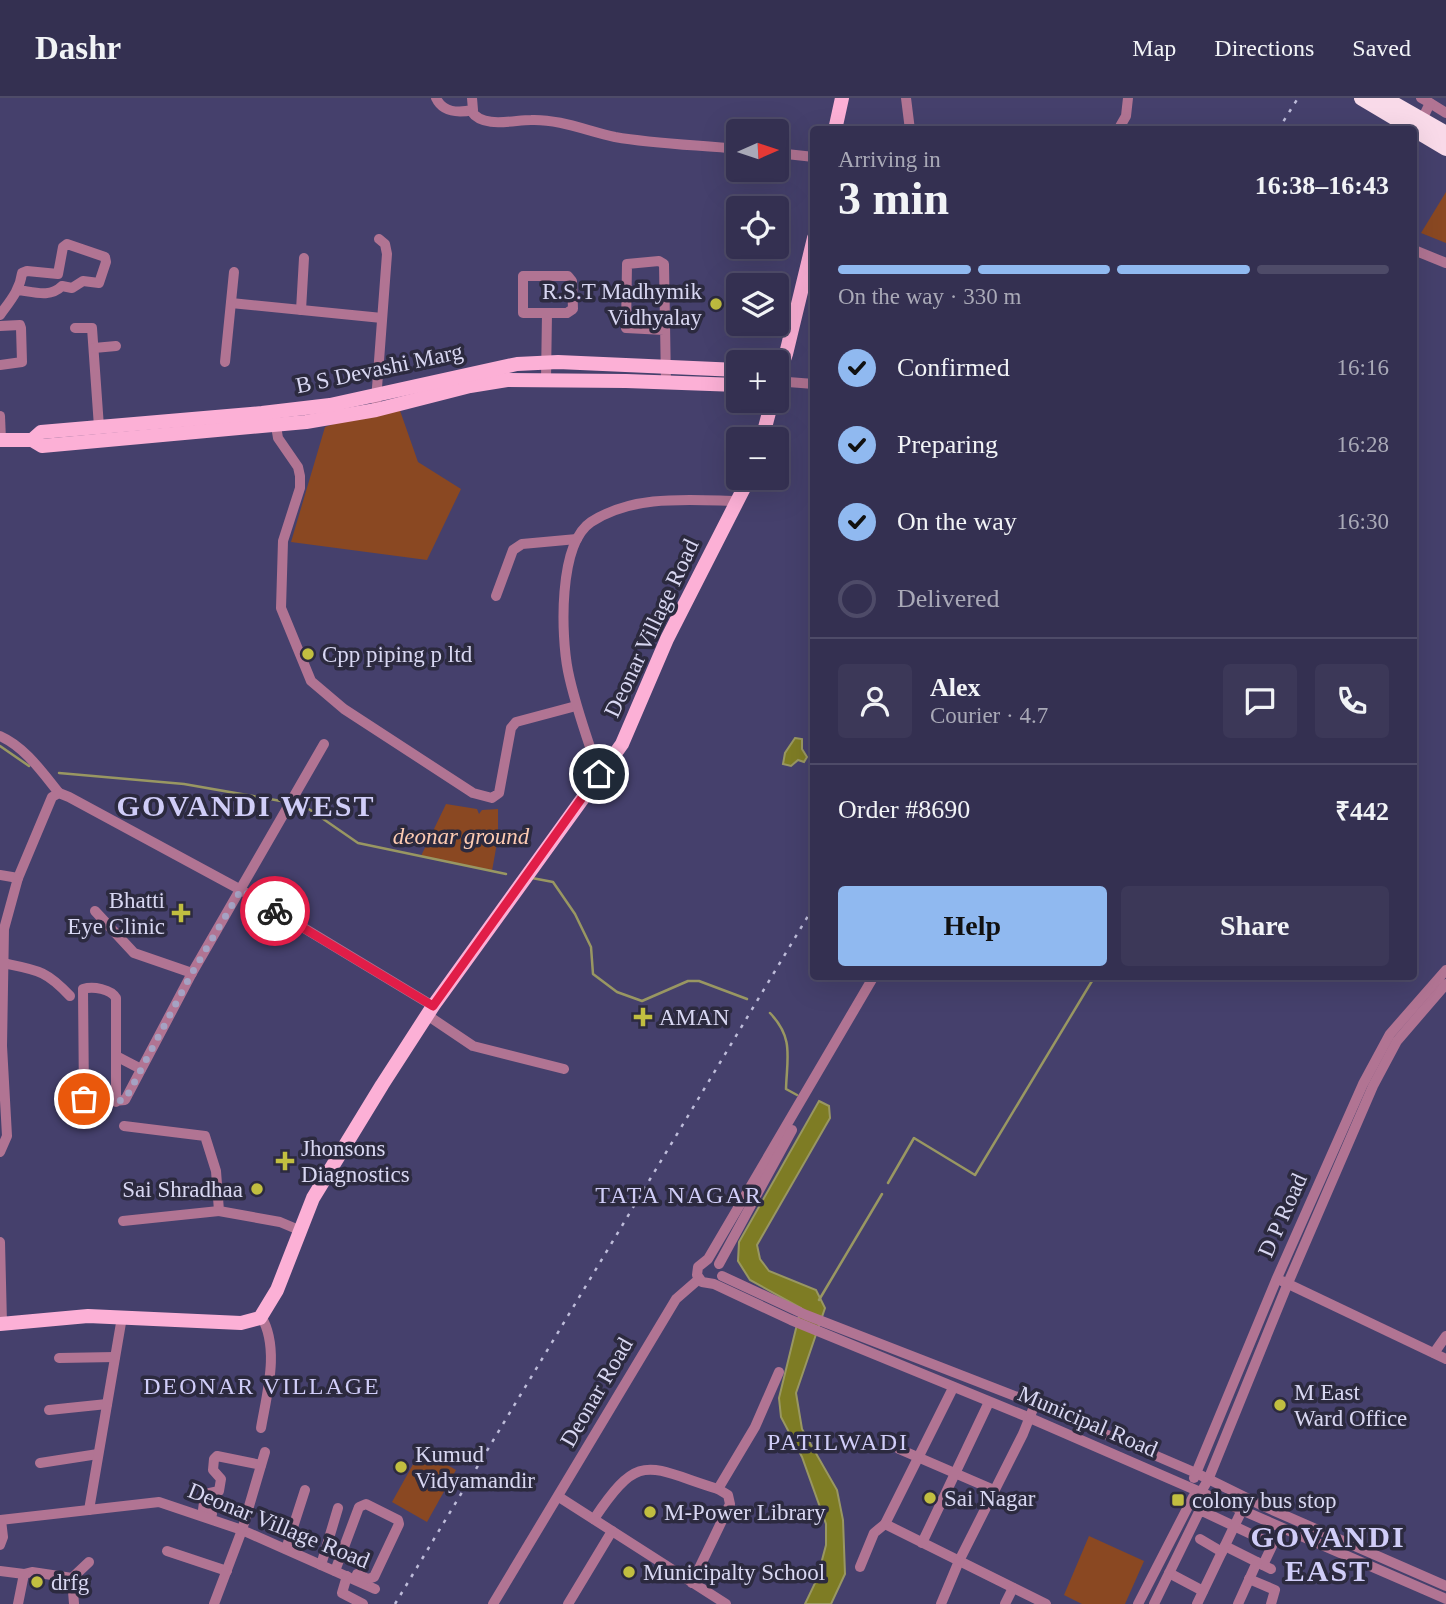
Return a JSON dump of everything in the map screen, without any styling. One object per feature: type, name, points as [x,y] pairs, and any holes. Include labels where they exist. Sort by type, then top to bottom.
[{"type":"highway","points":[[1362,98],[1409,126]]},
{"type":"highway","points":[[1383,98],[1446,134]]},
{"type":"highway","points":[[1417,131],[1446,148]]},
{"type":"main road","points":[[836,126],[842,98]]},
{"type":"main road","points":[[787,350],[810,255]]},
{"type":"main road","name":"B S Devashi Marg","points":[[32,440],[41,432],[275,419],[377,393],[517,364],[726,370]]},
{"type":"main road","name":"B S Devashi Marg","points":[[1,440],[32,440],[42,446],[376,410],[470,386],[507,380],[726,385]]},
{"type":"main road","name":"Deonar Village Road","points":[[261,1316],[277,1290],[313,1198],[382,1085],[430,1011],[622,744],[667,639],[743,490]]},
{"type":"main road","points":[[1,1323],[88,1316],[241,1323],[261,1316]]},
{"type":"street","points":[[436,98],[442,107],[457,114],[471,111],[474,106],[472,98]]},
{"type":"street","points":[[906,98],[909,126]]},
{"type":"street","points":[[1120,126],[1126,116],[1128,98]]},
{"type":"street","points":[[1417,127],[1426,101],[1446,113]]},
{"type":"street","points":[[471,111],[475,117],[491,121],[544,119],[617,137],[726,148]]},
{"type":"street","points":[[789,154],[810,157]]},
{"type":"street","points":[[376,410],[387,254],[385,244],[379,239]]},
{"type":"street","points":[[0,315],[18,290],[22,273],[27,271],[58,274],[63,247],[67,244],[105,257],[99,283],[83,281],[72,288],[62,286],[55,293],[49,294],[18,290]]},
{"type":"street","points":[[1417,251],[1446,263]]},
{"type":"street","points":[[301,310],[304,258]]},
{"type":"street","points":[[664,330],[626,328],[627,264],[659,261],[664,264],[666,383]]},
{"type":"street","points":[[225,362],[234,272]]},
{"type":"street","points":[[523,276],[570,277],[573,309],[567,313],[547,313],[523,313],[523,276]]},
{"type":"street","points":[[231,303],[382,318]]},
{"type":"street","points":[[546,379],[547,313]]},
{"type":"street","points":[[0,326],[20,326],[22,362],[0,365]]},
{"type":"street","points":[[75,328],[92,328],[99,427]]},
{"type":"street","points":[[94,348],[117,346]]},
{"type":"street","points":[[789,381],[810,384]]},
{"type":"street","points":[[0,416],[1,440]]},
{"type":"street","points":[[275,419],[278,438],[298,467],[300,476],[300,488],[284,541],[281,608],[311,681],[344,709],[473,793],[492,798],[499,793],[511,728],[516,722],[576,706]]},
{"type":"street","points":[[599,774],[576,706],[567,668],[563,611],[569,564],[577,539],[590,523],[618,510],[663,500],[738,501]]},
{"type":"street","points":[[496,596],[513,550],[522,544],[577,539]]},
{"type":"street","points":[[0,736],[13,742],[59,793],[241,890],[430,1011],[473,1046],[564,1069]]},
{"type":"street","points":[[116,1102],[116,998],[110,992],[83,989],[84,1099],[89,1103],[116,1102],[125,1100],[192,973],[324,744]]},
{"type":"street","points":[[0,1152],[7,1136],[2,1046],[4,929],[18,878],[52,797],[59,793]]},
{"type":"street","points":[[0,875],[18,878]]},
{"type":"street","points":[[95,911],[134,953],[192,973]]},
{"type":"street","points":[[3,963],[52,977],[70,996]]},
{"type":"street","name":"D P Road","points":[[1403,1026],[1446,970]]},
{"type":"street","points":[[730,1233],[698,1267],[699,1279],[705,1284],[713,1284],[722,1276],[719,1264],[730,1233],[872,980]]},
{"type":"street","points":[[822,1070],[878,980]]},
{"type":"street","name":"D P Road","points":[[1195,1492],[1196,1473],[1390,1034],[1403,1026],[1446,984]]},
{"type":"street","points":[[116,1056],[141,1069]]},
{"type":"street","points":[[124,1126],[205,1136],[216,1171],[219,1210]]},
{"type":"street","points":[[124,1222],[219,1210],[280,1222],[299,1230]]},
{"type":"street","points":[[0,1242],[1,1323]]},
{"type":"street","points":[[708,1259],[719,1264]]},
{"type":"street","name":"Municipal Road","points":[[722,1276],[792,1314],[953,1388],[1030,1418],[1446,1599]]},
{"type":"street","name":"Deonar Road","points":[[493,1604],[676,1299],[699,1279]]},
{"type":"street","points":[[1282,1281],[1446,1359]]},
{"type":"street","name":"D P Road","points":[[1138,1604],[1195,1492],[1208,1480],[1282,1281]]},
{"type":"street","name":"Municipal Road","points":[[713,1284],[792,1314]]},
{"type":"street","points":[[261,1316],[269,1328],[271,1348],[268,1391],[261,1428]]},
{"type":"street","points":[[89,1510],[122,1317]]},
{"type":"street","name":"Municipal Road","points":[[824,1328],[1035,1404],[1446,1586]]},
{"type":"street","points":[[1434,1353],[1446,1336]]},
{"type":"street","points":[[59,1358],[115,1357]]},
{"type":"street","points":[[718,1489],[755,1427],[779,1372]]},
{"type":"street","points":[[860,1567],[874,1533],[885,1524],[953,1388]]},
{"type":"street","points":[[922,1543],[989,1402]]},
{"type":"street","points":[[49,1410],[107,1404]]},
{"type":"street","points":[[942,1604],[959,1561],[1035,1404]]},
{"type":"street","points":[[899,1449],[994,1490]]},
{"type":"street","points":[[215,1604],[242,1530],[265,1452]]},
{"type":"street","points":[[40,1463],[98,1454]]},
{"type":"street","points":[[229,1519],[203,1510],[205,1494],[219,1491],[221,1479],[213,1470],[214,1459],[217,1456],[261,1465]]},
{"type":"street","points":[[594,1520],[619,1484],[639,1470],[652,1468],[718,1489],[728,1495],[730,1504],[692,1583]]},
{"type":"street","points":[[286,1549],[305,1490]]},
{"type":"street","points":[[559,1497],[726,1604]]},
{"type":"street","name":"Deonar Village Road","points":[[0,1520],[159,1502],[242,1530],[321,1565],[336,1568],[375,1589]]},
{"type":"street","points":[[366,1504],[398,1520],[399,1524],[374,1577],[368,1579],[336,1568],[359,1507],[366,1504]]},
{"type":"street","points":[[321,1565],[338,1508]]},
{"type":"street","points":[[1197,1604],[1242,1510]]},
{"type":"street","points":[[1154,1604],[1198,1514],[1202,1511],[1272,1546],[1264,1565],[1249,1579],[1238,1604]]},
{"type":"street","points":[[0,1520],[0,1545]]},
{"type":"street","points":[[885,1524],[1046,1604]]},
{"type":"street","points":[[568,1604],[612,1531]]},
{"type":"street","points":[[1200,1539],[1264,1565]]},
{"type":"street","points":[[167,1551],[227,1570]]},
{"type":"street","points":[[72,1578],[89,1562]]},
{"type":"street","points":[[0,1571],[24,1574],[32,1572],[72,1578]]},
{"type":"street","points":[[1169,1573],[1203,1591]]},
{"type":"street","points":[[18,1604],[24,1574]]},
{"type":"street","points":[[347,1576],[342,1593],[363,1604]]},
{"type":"street","points":[[72,1578],[74,1604]]},
{"type":"street","points":[[1249,1579],[1275,1590],[1271,1604]]},
{"type":"street","points":[[1005,1604],[1013,1588]]},
{"type":"green space","points":[[1446,192],[1446,243],[1421,233]]},
{"type":"green space","points":[[397,402],[418,462],[461,489],[427,560],[291,542],[325,427]]},
{"type":"green space","name":"deonar ground","points":[[446,804],[477,809],[479,814],[482,810],[498,809],[498,837],[492,871],[421,856]]},
{"type":"green space","points":[[421,1450],[456,1470],[427,1522],[392,1502]]},
{"type":"green space","points":[[1089,1536],[1144,1561],[1125,1604],[1082,1604],[1064,1595]]},
{"type":"shaded area","points":[[795,738],[802,739],[802,749],[807,757],[804,762],[798,760],[791,766],[783,764],[785,753]]},
{"type":"shaded area","points":[[819,1101],[829,1106],[830,1118],[757,1245],[760,1259],[769,1271],[816,1290],[825,1308],[796,1393],[802,1429],[837,1490],[843,1520],[845,1574],[831,1604],[805,1604],[817,1579],[826,1545],[826,1524],[802,1457],[781,1417],[779,1398],[801,1308],[750,1280],[738,1261],[739,1242]]},
{"type":"waterway","points":[[0,746],[29,766]]},
{"type":"waterway","points":[[59,773],[184,784],[281,801]]},
{"type":"waterway","points":[[303,805],[358,843],[506,874]]},
{"type":"waterway","points":[[532,878],[553,882],[575,914],[591,947],[593,974],[617,992],[642,1001],[688,981],[699,981],[747,999]]},
{"type":"waterway","points":[[888,1183],[914,1138],[975,1175],[1093,980]]},
{"type":"waterway","points":[[770,1013],[778,1022],[786,1040],[786,1089],[797,1095]]},
{"type":"waterway","points":[[819,1300],[882,1194]]},
{"type":"railway","points":[[1280,126],[1298,98]]},
{"type":"railway","points":[[395,1604],[810,913]]},
{"type":"way so far","points":[[84,1099],[89,1103],[125,1100],[192,973],[241,890],[275,911]]},
{"type":"place","name":"R.S.T Madhymik Vidhyalay","points":[[716,304]]},
{"type":"place","name":"Cpp piping p ltd","points":[[308,654]]},
{"type":"place","name":"Bhatti Eye Clinic","points":[[181,913]]},
{"type":"place","name":"AMAN","points":[[643,1017]]},
{"type":"place","name":"Jhonsons Diagnostics","points":[[285,1161]]},
{"type":"place","name":"Sai Shradhaa","points":[[257,1189]]},
{"type":"place","name":"M East Ward Office","points":[[1280,1405]]},
{"type":"place","name":"Kumud Vidyamandir","points":[[401,1467]]},
{"type":"place","name":"Sai Nagar","points":[[930,1498]]},
{"type":"place","name":"colony bus stop","points":[[1178,1500]]},
{"type":"place","name":"M-Power Library","points":[[650,1512]]},
{"type":"place","name":"Municipalty School","points":[[629,1572]]},
{"type":"place","name":"drfg","points":[[37,1582]]},
{"type":"district","name":"GOVANDI WEST","points":[[246,806]]},
{"type":"district","name":"TATA NAGAR","points":[[679,1195]]},
{"type":"district","name":"DEONAR VILLAGE","points":[[262,1386]]},
{"type":"district","name":"PATILWADI","points":[[838,1442]]},
{"type":"district","name":"GOVANDI EAST","points":[[1328,1554]]},
{"type":"route","points":[[275,911],[433,1006],[599,774]]}]
